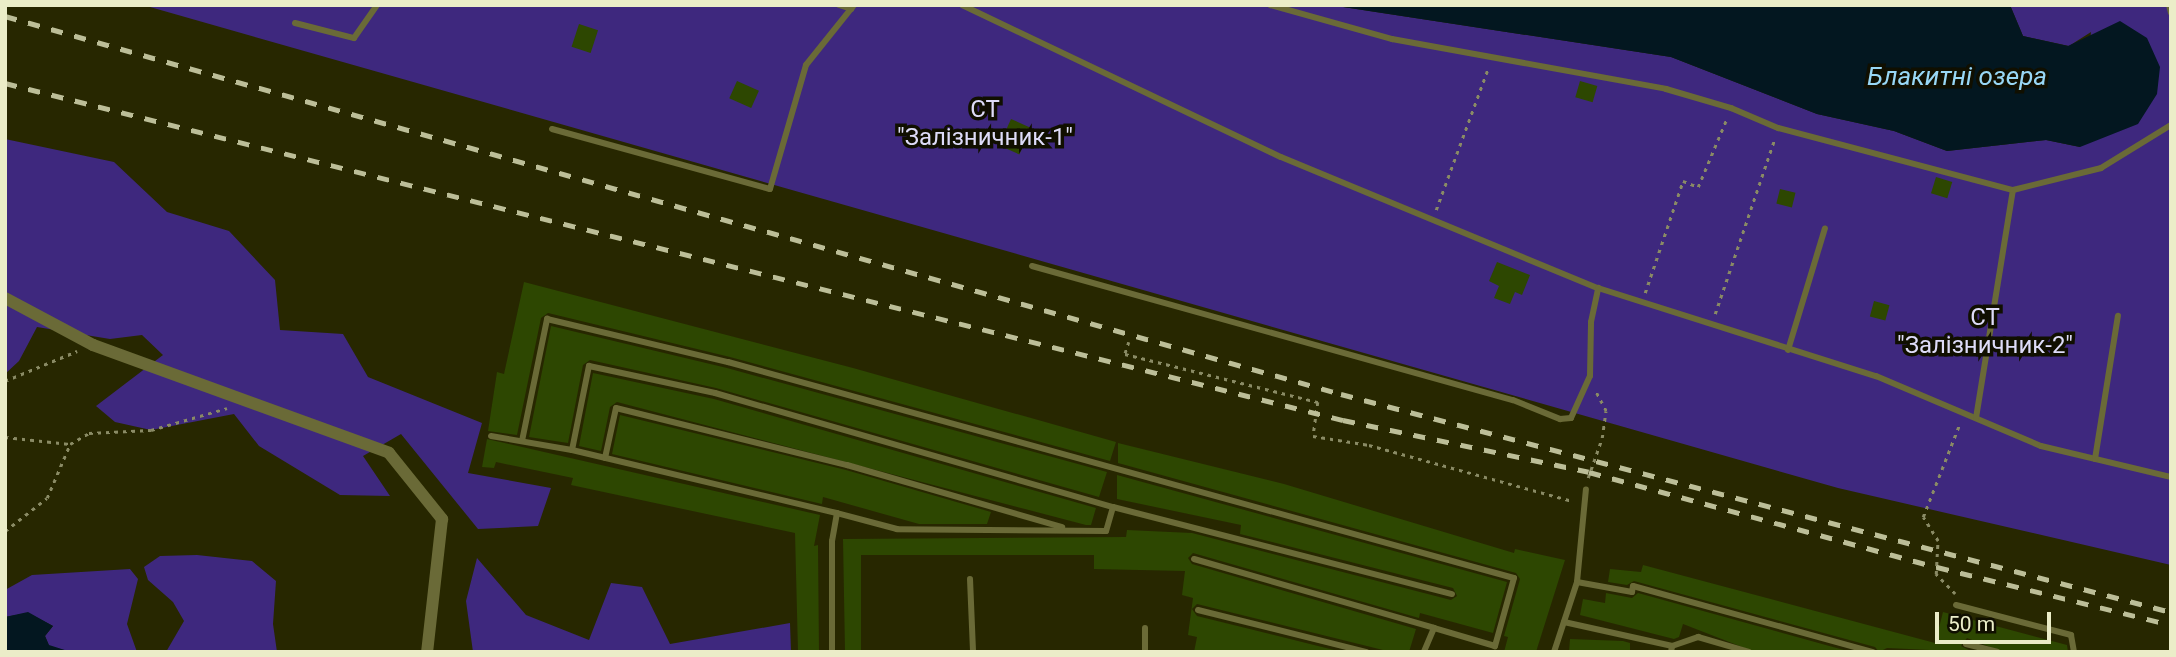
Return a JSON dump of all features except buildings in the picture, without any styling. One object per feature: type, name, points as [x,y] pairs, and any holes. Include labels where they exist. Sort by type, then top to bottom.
[{"type":"street","points":[[5,298],[93,345],[390,453],[442,519],[427,652]]},
{"type":"lane","points":[[295,23],[354,38],[377,5]]},
{"type":"lane","points":[[839,5],[853,7]]},
{"type":"lane","points":[[961,5],[1281,157],[1433,217],[1598,288],[1711,326],[1876,376],[2041,446],[2171,477]]},
{"type":"lane","points":[[1270,5],[1392,39],[1666,89],[1731,108],[1778,128],[2013,190],[2101,168],[2171,125]]},
{"type":"lane","points":[[2169,5],[2171,13]]},
{"type":"lane","points":[[552,129],[770,189],[806,65],[853,7]]},
{"type":"lane","points":[[1976,418],[2013,190]]},
{"type":"lane","points":[[1788,350],[1825,228]]},
{"type":"lane","points":[[1032,266],[1513,400],[1560,419],[1571,418],[1590,376],[1591,322],[1598,288]]},
{"type":"lane","points":[[2095,459],[2118,316]]},
{"type":"lane","points":[[522,441],[547,319],[728,362],[1514,578],[1495,646],[1194,559]]},
{"type":"lane","points":[[572,450],[589,366],[715,393],[1113,507],[1452,594]]},
{"type":"lane","points":[[605,458],[616,408],[847,465],[1072,530]]},
{"type":"lane","points":[[491,436],[572,450],[897,529],[1106,531],[1113,507]]},
{"type":"lane","points":[[1554,652],[1577,582],[1586,489]]},
{"type":"lane","points":[[832,652],[832,541],[837,513]]},
{"type":"lane","points":[[970,579],[973,652]]},
{"type":"lane","points":[[1577,582],[1632,592],[1633,586],[1873,652]]},
{"type":"lane","points":[[1956,605],[2071,635],[2074,652]]},
{"type":"lane","points":[[1198,610],[1367,652]]},
{"type":"lane","points":[[1564,622],[1671,649],[1698,637],[1749,652]]},
{"type":"lane","points":[[1144,628],[1145,652]]},
{"type":"lane","points":[[1424,652],[1434,628]]},
{"type":"lane","points":[[1966,644],[1997,652]]},
{"type":"path","points":[[1433,217],[1492,58]]},
{"type":"path","points":[[1641,303],[1683,181],[1698,187],[1731,108]]},
{"type":"path","points":[[1711,326],[1778,128]]},
{"type":"path","points":[[1129,342],[1125,354],[1318,402],[1313,436],[1369,445],[1583,504]]},
{"type":"path","points":[[5,381],[93,345]]},
{"type":"path","points":[[1589,472],[1602,438],[1606,411],[1590,376]]},
{"type":"path","points":[[5,437],[70,444],[89,433],[151,430],[247,403]]},
{"type":"path","points":[[1956,605],[1954,592],[1936,574],[1938,541],[1923,517],[1932,502],[1950,441],[1965,414]]},
{"type":"path","points":[[5,531],[47,498],[70,444]]},
{"type":"green space","name":"СТ \"Залізничник-2\"","points":[[143,5],[1330,5],[1671,57],[1817,114],[1894,131],[1947,151],[2046,140],[2080,147],[2091,32],[2069,46],[2023,36],[2010,5],[2171,5],[2171,565],[1838,488]]},
{"type":"green space","points":[[5,139],[114,162],[167,212],[229,231],[275,280],[280,330],[343,334],[368,377],[482,423],[468,473],[551,488],[538,526],[478,529],[401,434],[363,456],[390,496],[340,495],[259,446],[234,414],[151,430],[115,422],[96,406],[163,355],[142,335],[110,339],[37,327],[19,361],[5,374]]},
{"type":"green space","points":[[197,555],[252,561],[276,581],[273,624],[277,652],[166,652],[184,621],[173,602],[148,580],[144,567],[160,556]]},
{"type":"green space","points":[[477,558],[526,615],[589,640],[611,583],[642,587],[670,644],[790,623],[791,652],[473,652],[466,601]]},
{"type":"green space","points":[[130,569],[138,579],[127,624],[137,652],[71,652],[49,646],[45,636],[53,626],[28,613],[5,617],[5,590],[32,575]]},
{"type":"water","name":"Блакитні озера","points":[[1330,5],[2010,5],[2023,36],[2068,46],[2120,21],[2147,38],[2160,67],[2157,94],[2138,124],[2080,147],[2046,140],[1947,151],[1894,131],[1817,114],[1671,57]]},
{"type":"water","points":[[28,612],[53,626],[45,636],[49,645],[71,652],[5,652],[5,617]]},
{"type":"railway","points":[[5,16],[1341,394],[2171,612]]},
{"type":"railway","points":[[5,83],[1343,420],[1589,472],[1937,567],[2171,625]]},
{"type":"park label","name":"СТ \"Залізничник-1\"","points":[[985,124]]}]
